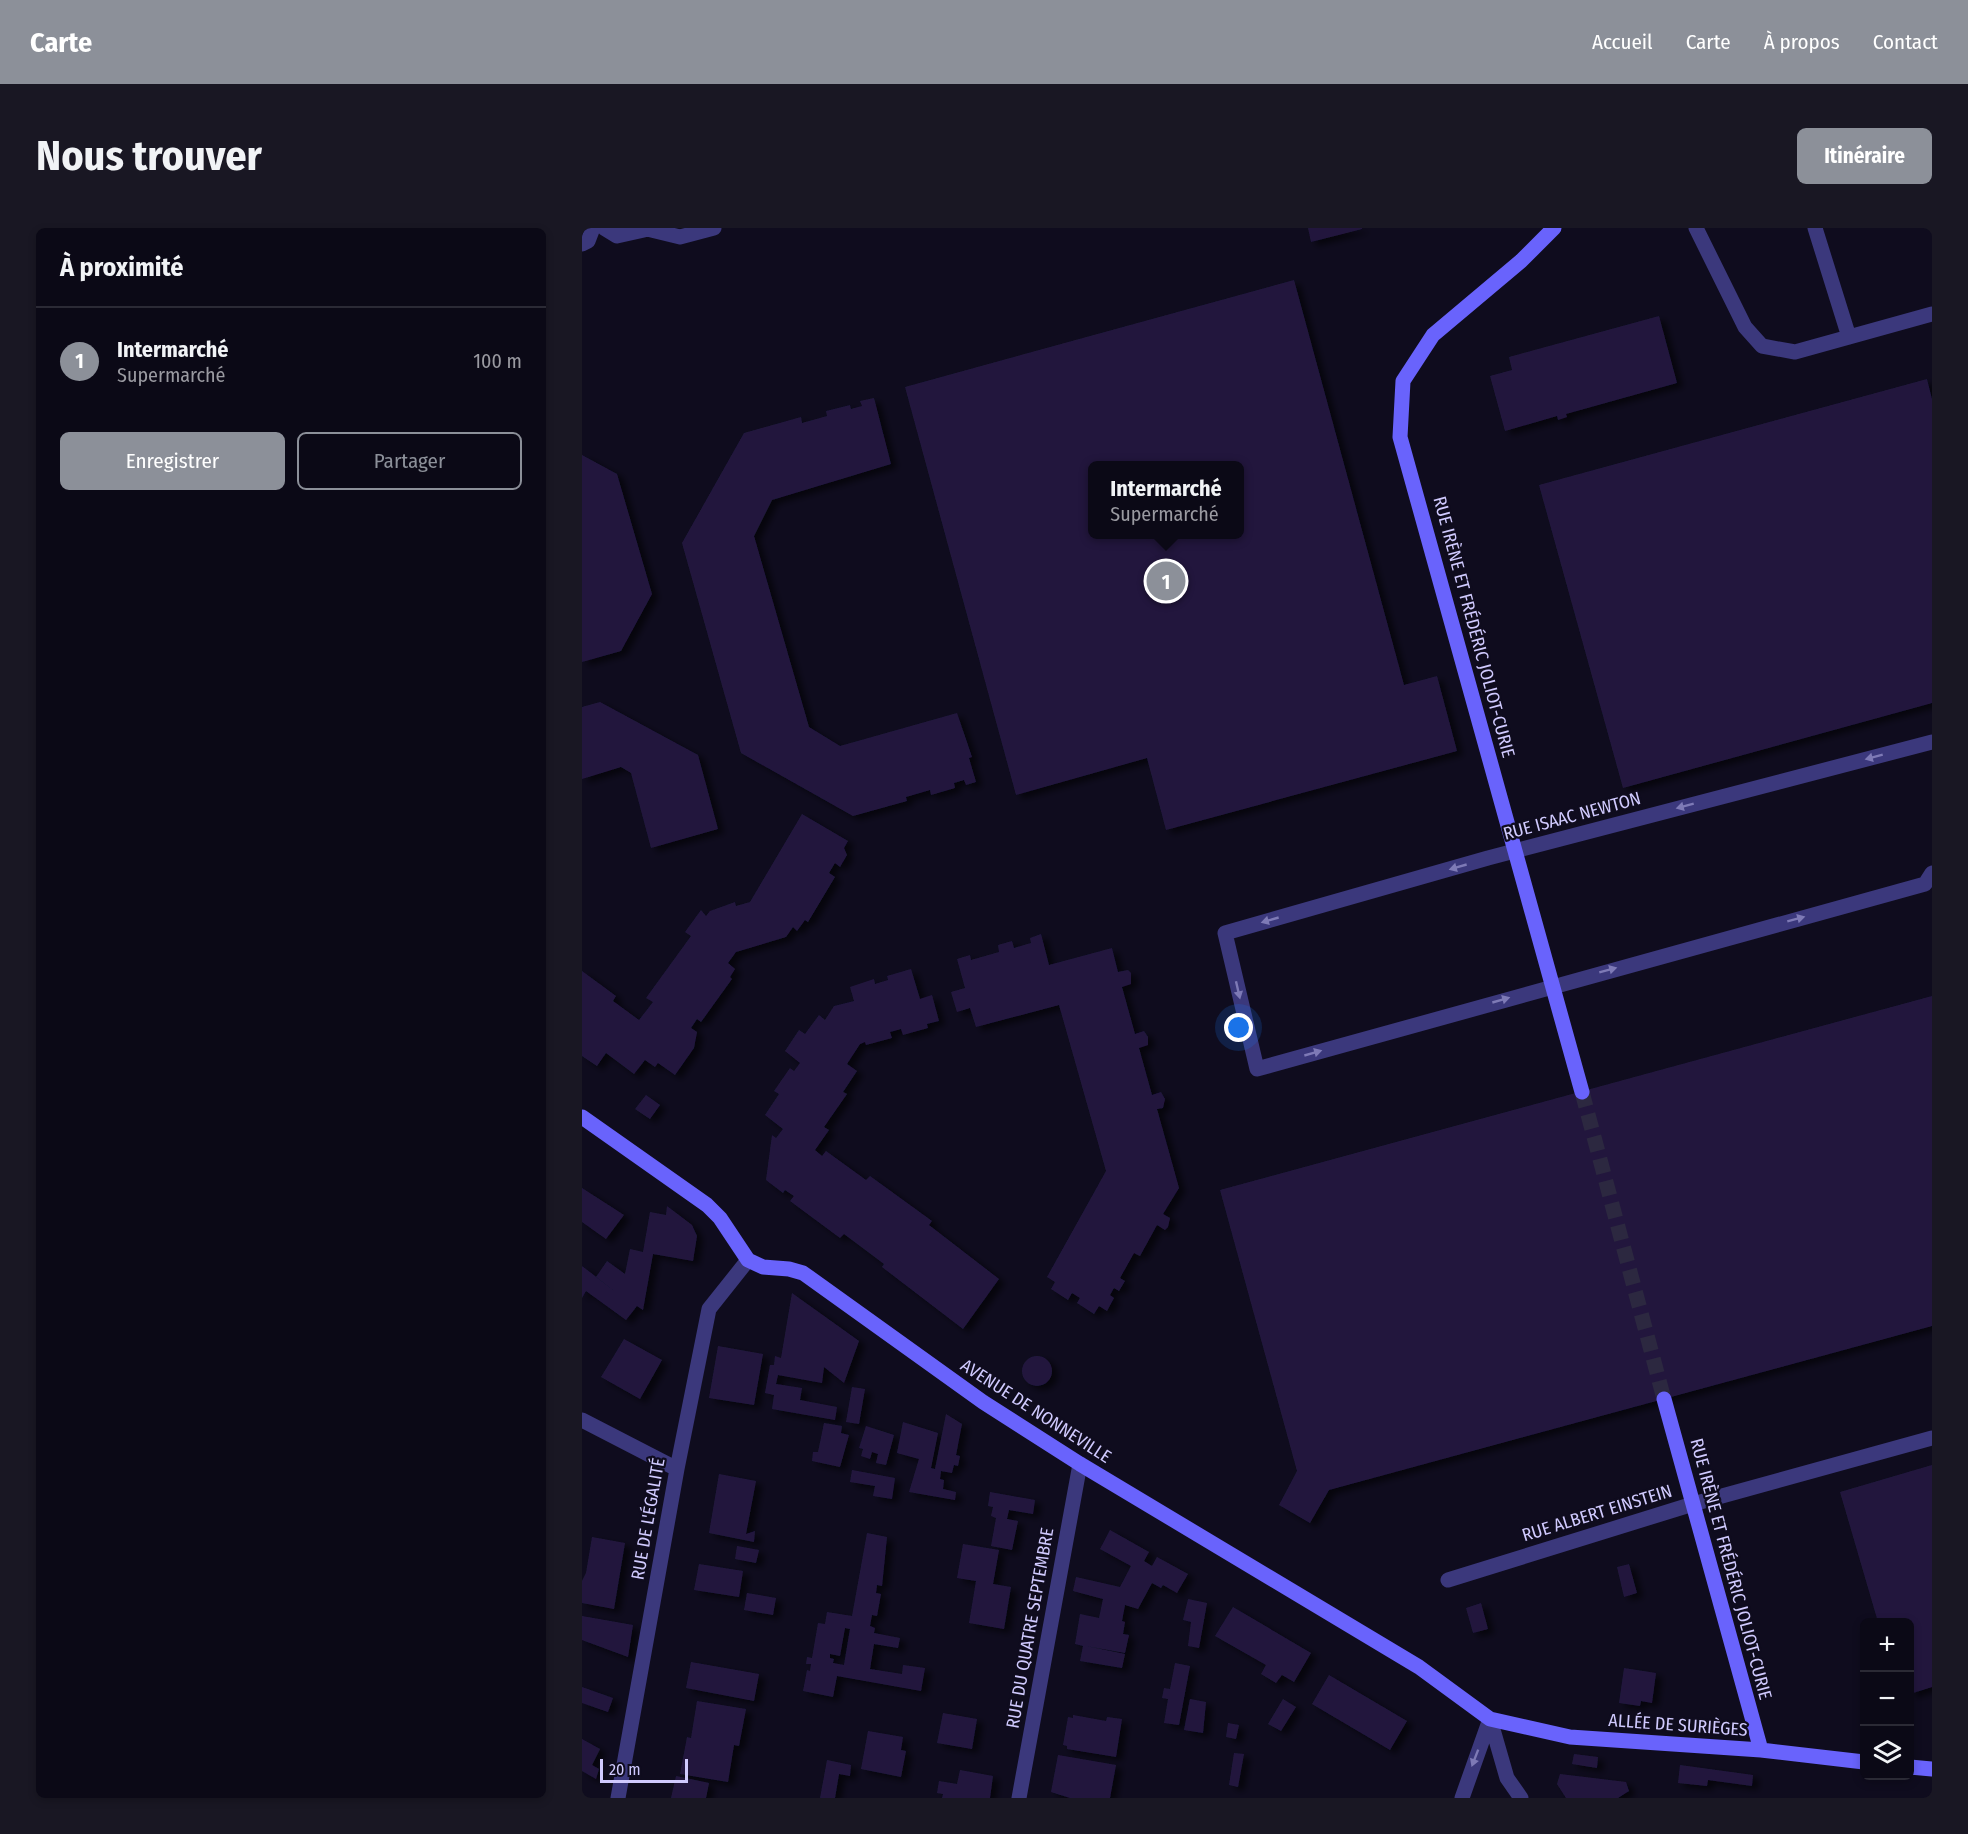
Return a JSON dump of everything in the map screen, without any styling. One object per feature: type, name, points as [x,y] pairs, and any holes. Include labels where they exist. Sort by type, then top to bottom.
[{"type":"street","points":[[582,244],[588,242],[593,228]]},
{"type":"street","points":[[604,228],[617,236],[643,229],[680,237],[714,228]]},
{"type":"street","name":"RUE IRÈNE ET FRÉDÉRIC JOLIOT-CURIE","points":[[1554,228],[1521,261],[1433,335],[1403,381],[1400,437],[1582,1092]]},
{"type":"street","points":[[1815,228],[1849,337]]},
{"type":"street","points":[[1702,229],[1745,327],[1762,346],[1795,352],[1932,314]]},
{"type":"street","name":"RUE ISAAC NEWTON","points":[[1551,986],[1257,1069],[1225,933],[1514,851],[1932,744]]},
{"type":"street","points":[[1551,986],[1925,884],[1932,873]]},
{"type":"street","points":[[582,1117],[706,1205],[720,1218],[747,1260]]},
{"type":"street","name":"AVENUE DE NONNEVILLE","points":[[747,1260],[763,1267],[804,1274],[983,1402],[1080,1464],[1419,1667],[1490,1719]]},
{"type":"street","name":"RUE DE L'ÉGALITÉ","points":[[618,1798],[677,1469],[709,1309],[747,1260]]},
{"type":"street","name":"RUE IRÈNE ET FRÉDÉRIC JOLIOT-CURIE","points":[[1664,1399],[1761,1750]]},
{"type":"street","points":[[582,1420],[677,1469]]},
{"type":"street","name":"RUE ALBERT EINSTEIN","points":[[1448,1580],[1693,1504],[1932,1438]]},
{"type":"street","name":"RUE DU QUATRE SEPTEMBRE","points":[[1018,1798],[1080,1464]]},
{"type":"street","points":[[1462,1798],[1465,1783],[1490,1719]]},
{"type":"street","points":[[1490,1719],[1508,1778],[1521,1798]]},
{"type":"street","name":"ALLÉE DE SURIÈGES","points":[[1490,1719],[1570,1737],[1761,1750],[1860,1762]]},
{"type":"street","points":[[1914,1767],[1932,1769]]},
{"type":"building","points":[[1308,228],[1362,228],[1362,229],[1311,242]]},
{"type":"building","points":[[1294,280],[1404,685],[1437,676],[1457,751],[1166,830],[1147,758],[1016,795],[905,387]]},
{"type":"building","points":[[1659,316],[1677,383],[1566,414],[1567,417],[1558,420],[1557,416],[1505,431],[1490,376],[1512,370],[1509,357]]},
{"type":"building","points":[[1927,379],[1932,399],[1932,703],[1623,788],[1539,485]]},
{"type":"building","points":[[874,398],[891,464],[772,500],[754,536],[809,727],[840,746],[957,713],[972,757],[969,758],[976,782],[966,785],[964,780],[954,783],[955,788],[931,795],[930,790],[906,797],[907,801],[853,816],[741,753],[682,543],[744,433],[801,417],[802,423],[827,416],[826,411],[850,405],[851,409],[862,406],[860,401]]},
{"type":"building","points":[[582,455],[617,474],[652,594],[621,651],[582,662]]},
{"type":"building","points":[[600,702],[698,755],[718,829],[651,848],[631,773],[621,767],[582,779],[582,707]]},
{"type":"building","points":[[802,814],[848,841],[844,848],[847,855],[840,867],[835,863],[829,873],[835,877],[808,922],[805,920],[797,931],[793,927],[786,937],[736,952],[728,963],[735,969],[730,977],[732,979],[701,1022],[697,1019],[691,1028],[697,1032],[694,1048],[675,1075],[658,1063],[655,1067],[645,1060],[634,1074],[606,1053],[597,1066],[582,1056],[582,971],[616,996],[613,1001],[639,1020],[653,1002],[646,998],[691,936],[685,932],[701,910],[706,916],[710,911],[735,902],[736,906],[750,902]]},
{"type":"building","points":[[1041,934],[1049,965],[1112,948],[1118,972],[1128,970],[1131,973],[1131,984],[1122,987],[1135,1034],[1144,1031],[1148,1037],[1148,1045],[1139,1048],[1152,1095],[1161,1092],[1165,1099],[1163,1108],[1157,1109],[1179,1188],[1163,1214],[1170,1218],[1168,1227],[1165,1230],[1157,1225],[1140,1256],[1134,1253],[1120,1278],[1125,1281],[1119,1291],[1114,1288],[1110,1295],[1114,1298],[1107,1311],[1099,1306],[1094,1314],[1077,1303],[1080,1298],[1072,1293],[1068,1300],[1051,1289],[1055,1282],[1047,1277],[1106,1171],[1059,1005],[976,1027],[970,1008],[957,1012],[951,992],[965,988],[957,959],[970,955],[971,960],[999,952],[998,945],[1012,941],[1014,948],[1031,943],[1030,938]]},
{"type":"building","points":[[911,969],[920,999],[932,995],[939,1021],[927,1024],[928,1028],[903,1035],[901,1029],[890,1032],[892,1038],[866,1045],[865,1042],[860,1044],[847,1064],[857,1071],[843,1092],[847,1094],[824,1127],[829,1130],[815,1150],[822,1156],[826,1151],[866,1180],[870,1176],[932,1221],[929,1225],[999,1279],[963,1329],[882,1267],[884,1264],[844,1234],[840,1238],[790,1201],[794,1196],[785,1190],[783,1193],[766,1180],[772,1135],[776,1138],[783,1129],[765,1115],[779,1094],[774,1091],[790,1068],[794,1071],[800,1063],[785,1051],[799,1030],[805,1034],[819,1015],[825,1020],[834,1006],[854,1001],[850,987],[874,979],[875,984],[888,980],[887,976]]},
{"type":"building","points":[[1932,996],[1932,1326],[1329,1490],[1310,1523],[1279,1505],[1297,1471],[1220,1190]]},
{"type":"building","points":[[646,1095],[660,1105],[650,1119],[635,1109]]},
{"type":"building","points":[[582,1188],[624,1215],[606,1239],[582,1222]]},
{"type":"building","points":[[667,1206],[692,1225],[697,1236],[693,1261],[653,1254],[643,1310],[637,1306],[626,1320],[586,1291],[582,1298],[582,1266],[596,1277],[607,1261],[625,1274],[630,1249],[643,1252],[650,1212],[666,1215]]},
{"type":"building","points":[[792,1293],[859,1341],[844,1383],[824,1367],[822,1383],[778,1375],[776,1384],[802,1388],[800,1400],[837,1407],[835,1420],[772,1409],[774,1395],[765,1393],[770,1365],[774,1365],[775,1356],[781,1358]]},
{"type":"building","points":[[624,1339],[662,1360],[640,1399],[601,1377]]},
{"type":"building","points":[[718,1346],[763,1354],[754,1405],[709,1398]]},
{"type":"building","points":[[1037,1356],[1048,1360],[1052,1371],[1048,1382],[1037,1386],[1026,1382],[1022,1371],[1026,1360]]},
{"type":"building","points":[[852,1387],[865,1389],[859,1424],[846,1422]]},
{"type":"building","points":[[946,1414],[962,1424],[956,1455],[960,1456],[958,1466],[954,1465],[952,1473],[941,1471],[940,1479],[944,1480],[943,1489],[956,1492],[955,1500],[909,1492],[919,1459],[897,1453],[903,1422],[938,1433],[931,1468],[935,1469]]},
{"type":"building","points":[[824,1423],[842,1426],[841,1433],[849,1435],[840,1467],[812,1461],[813,1452],[818,1452]]},
{"type":"building","points":[[866,1426],[894,1435],[886,1465],[876,1463],[878,1454],[872,1452],[870,1459],[861,1456],[863,1449],[859,1448]]},
{"type":"building","points":[[1932,1465],[1932,1687],[1914,1693],[1914,1618],[1877,1618],[1840,1492]]},
{"type":"building","points":[[852,1470],[895,1478],[892,1499],[873,1496],[875,1486],[850,1482]]},
{"type":"building","points":[[719,1474],[756,1481],[746,1534],[755,1531],[754,1542],[709,1533]]},
{"type":"building","points":[[990,1492],[1035,1500],[1033,1514],[1009,1510],[1007,1519],[1018,1521],[1012,1550],[991,1546],[996,1518],[991,1516],[993,1507],[988,1506]]},
{"type":"building","points":[[1110,1530],[1149,1552],[1144,1561],[1152,1566],[1157,1557],[1188,1574],[1177,1593],[1163,1585],[1161,1588],[1152,1583],[1138,1609],[1125,1605],[1122,1621],[1125,1622],[1123,1634],[1129,1635],[1125,1653],[1086,1646],[1125,1654],[1122,1668],[1080,1661],[1083,1646],[1075,1644],[1080,1614],[1099,1618],[1103,1599],[1073,1591],[1076,1577],[1120,1587],[1131,1566],[1100,1549]]},
{"type":"building","points":[[867,1533],[887,1537],[882,1586],[877,1585],[876,1593],[881,1594],[877,1616],[872,1615],[870,1626],[875,1628],[874,1633],[900,1638],[898,1648],[874,1644],[870,1669],[902,1674],[903,1665],[925,1668],[921,1691],[837,1676],[833,1697],[803,1691],[807,1670],[810,1671],[811,1664],[806,1664],[807,1657],[812,1658],[818,1623],[825,1624],[827,1612],[852,1616]],"holes":[[[845,1628],[850,1629],[844,1665],[833,1663],[834,1659],[830,1658],[830,1654],[840,1656]]]},
{"type":"building","points":[[592,1537],[625,1543],[614,1609],[582,1603],[582,1581],[586,1573]]},
{"type":"building","points":[[963,1544],[999,1550],[993,1584],[1011,1587],[1004,1629],[969,1623],[976,1581],[957,1578]]},
{"type":"building","points":[[737,1546],[759,1550],[756,1563],[735,1559]]},
{"type":"building","points":[[699,1564],[743,1571],[739,1597],[694,1590]]},
{"type":"building","points":[[1629,1564],[1637,1593],[1624,1597],[1617,1567]]},
{"type":"building","points":[[747,1593],[776,1598],[773,1615],[744,1610]]},
{"type":"building","points":[[1188,1599],[1207,1603],[1199,1648],[1188,1646],[1191,1622],[1183,1620]]},
{"type":"building","points":[[1481,1603],[1488,1629],[1473,1633],[1466,1608]]},
{"type":"building","points":[[1233,1607],[1311,1653],[1294,1682],[1282,1675],[1276,1683],[1261,1674],[1266,1665],[1215,1636]]},
{"type":"building","points":[[582,1616],[633,1625],[628,1657],[582,1640]]},
{"type":"building","points":[[691,1662],[759,1674],[754,1701],[686,1688]]},
{"type":"building","points":[[1175,1663],[1190,1666],[1179,1725],[1164,1723],[1168,1699],[1162,1698],[1164,1688],[1170,1689]]},
{"type":"building","points":[[1624,1668],[1656,1673],[1652,1703],[1641,1701],[1640,1706],[1619,1703]]},
{"type":"building","points":[[1329,1675],[1407,1721],[1390,1750],[1312,1704]]},
{"type":"building","points":[[582,1687],[613,1698],[608,1712],[582,1703]]},
{"type":"building","points":[[1190,1699],[1206,1702],[1203,1733],[1184,1730]]},
{"type":"building","points":[[1283,1699],[1296,1707],[1281,1731],[1268,1724]]},
{"type":"building","points":[[697,1701],[746,1709],[739,1746],[734,1745],[728,1782],[680,1774],[687,1737],[691,1738]]},
{"type":"building","points":[[943,1713],[977,1719],[972,1749],[937,1743]]},
{"type":"building","points":[[1073,1715],[1106,1721],[1107,1717],[1122,1719],[1116,1757],[1067,1749],[1067,1746],[1063,1745],[1068,1717],[1073,1718]]},
{"type":"building","points":[[1228,1723],[1239,1725],[1236,1739],[1226,1737]]},
{"type":"building","points":[[868,1731],[903,1737],[901,1750],[906,1751],[901,1777],[861,1769]]},
{"type":"building","points":[[582,1739],[600,1749],[592,1765],[599,1769],[596,1779],[582,1771]]},
{"type":"building","points":[[1234,1753],[1244,1754],[1238,1787],[1229,1785]]},
{"type":"building","points":[[1574,1754],[1598,1757],[1597,1768],[1572,1764]]},
{"type":"building","points":[[1058,1755],[1116,1765],[1110,1798],[1070,1798],[1051,1792]]},
{"type":"building","points":[[827,1760],[851,1765],[850,1776],[839,1774],[835,1798],[820,1798]]},
{"type":"building","points":[[1680,1765],[1753,1775],[1752,1786],[1708,1780],[1707,1786],[1678,1783]]},
{"type":"building","points":[[960,1770],[993,1776],[990,1798],[942,1798],[943,1794],[937,1793],[939,1781],[957,1784]]},
{"type":"building","points":[[1560,1774],[1626,1782],[1629,1791],[1618,1798],[1566,1798],[1557,1784]]},
{"type":"building","points":[[676,1776],[709,1783],[706,1798],[671,1798]]},
{"type":"tunnel","points":[[1582,1092],[1664,1399]]},
{"type":"place","name":"Intermarché","points":[[1166,581]]}]
